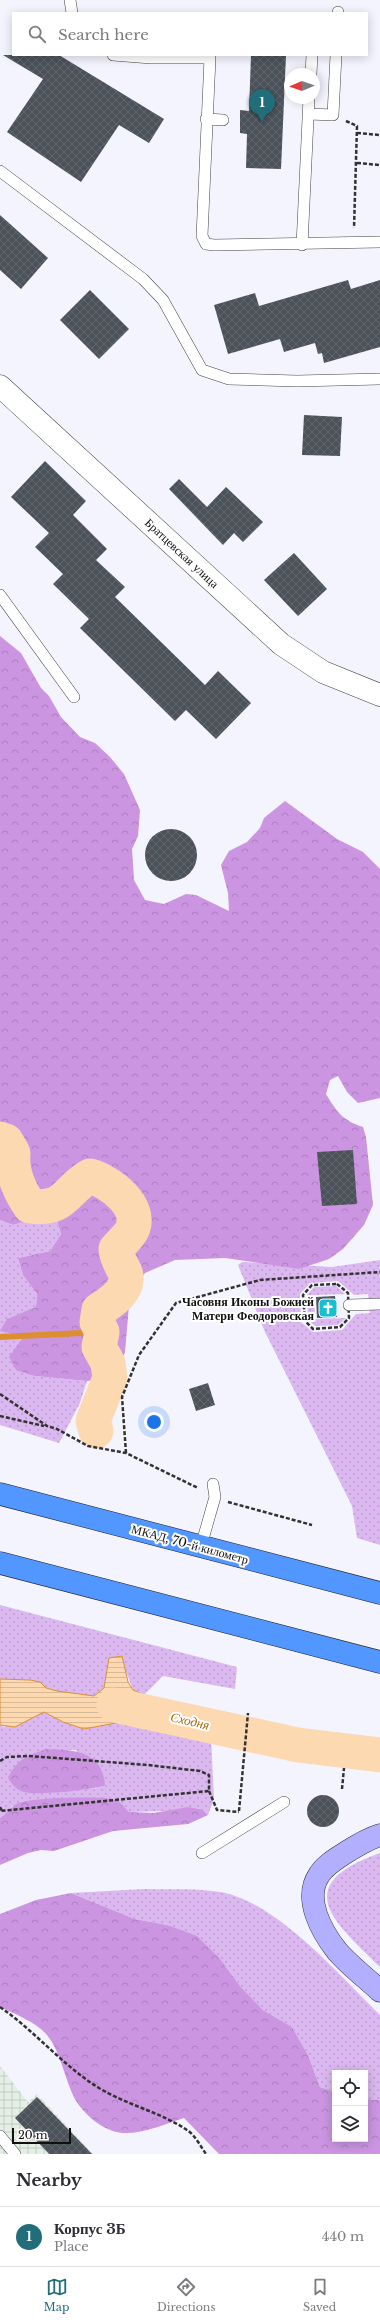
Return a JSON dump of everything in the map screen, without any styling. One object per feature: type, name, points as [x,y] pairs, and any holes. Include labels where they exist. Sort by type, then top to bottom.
[{"type":"highway","name":"МКАД, 70-й километр","points":[[0,1494],[380,1593]]},
{"type":"highway","points":[[0,1563],[380,1662]]},
{"type":"main road","points":[[380,1835],[365,1840],[330,1863],[318,1875],[313,1896],[316,1914],[323,1930],[338,1952],[380,1991]]},
{"type":"street","name":"Братцевская улица","points":[[0,386],[281,644],[324,672],[380,695]]},
{"type":"lane","points":[[70,0],[72,12]]},
{"type":"lane","points":[[126,56],[151,58],[210,57],[206,119],[202,236],[206,244],[302,245],[380,242]]},
{"type":"lane","points":[[311,68],[312,56]]},
{"type":"lane","points":[[309,114],[333,115],[336,56]]},
{"type":"lane","points":[[302,245],[309,104]]},
{"type":"lane","points":[[206,119],[223,120]]},
{"type":"lane","points":[[0,171],[143,279],[164,300],[202,370],[229,380],[297,381],[380,379]]},
{"type":"lane","points":[[0,595],[74,697]]},
{"type":"lane","points":[[349,1305],[380,1304]]},
{"type":"lane","points":[[201,1546],[215,1497],[213,1484]]},
{"type":"lane","points":[[202,1853],[284,1802]]},
{"type":"lane","points":[[0,2136],[15,2154]]},
{"type":"path","points":[[333,115],[357,126],[357,163],[353,243]]},
{"type":"path","points":[[357,133],[380,135]]},
{"type":"path","points":[[357,163],[380,165]]},
{"type":"path","points":[[126,1453],[122,1397],[139,1355],[176,1303],[260,1280],[380,1272]]},
{"type":"path","points":[[337,1284],[348,1293],[349,1305],[349,1318],[340,1328],[313,1329],[305,1321],[303,1295],[312,1285],[337,1284]]},
{"type":"path","points":[[0,1394],[47,1426]]},
{"type":"path","points":[[0,1416],[57,1428],[88,1446]]},
{"type":"path","points":[[244,1827],[239,1812],[248,1713]]},
{"type":"path","points":[[0,1761],[7,1757],[29,1756],[148,1764],[200,1771],[209,1775],[209,1791],[217,1810],[239,1812]]},
{"type":"path","points":[[342,1789],[344,1768]]},
{"type":"path","points":[[0,1807],[1,1811],[209,1791]]},
{"type":"path","points":[[0,2006],[24,2023],[55,2054],[99,2088],[144,2108],[188,2131],[206,2154]]},
{"type":"shaded area","points":[[42,1216],[57,1221],[61,1234],[50,1251],[18,1258],[23,1275],[37,1294],[36,1308],[7,1319],[17,1334],[24,1336],[35,1376],[87,1381],[80,1403],[59,1443],[0,1425],[0,1220],[13,1225]]},
{"type":"shaded area","points":[[380,1260],[380,1300],[369,1301],[368,1294],[354,1295],[338,1281],[310,1283],[300,1294],[301,1322],[313,1332],[342,1330],[356,1314],[370,1313],[369,1307],[380,1307],[380,1545],[357,1538],[352,1506],[265,1332],[238,1265],[242,1262],[332,1267]]},
{"type":"shaded area","points":[[336,1286],[345,1294],[314,1295],[315,1319],[346,1318],[338,1325],[315,1326],[308,1320],[307,1295],[314,1287]]},
{"type":"shaded area","points":[[0,1605],[237,1667],[235,1689],[163,1676],[144,1695],[133,1690],[125,1669],[109,1658],[104,1688],[94,1696],[57,1691],[46,1688],[40,1682],[30,1680],[0,1679]]},
{"type":"shaded area","points":[[122,1656],[128,1682],[133,1690],[162,1704],[160,1724],[154,1726],[126,1721],[84,1729],[63,1722],[44,1712],[15,1727],[0,1725],[0,1679],[30,1680],[40,1682],[46,1688],[57,1691],[94,1696],[104,1688],[109,1658]]},
{"type":"shaded area","points":[[44,1712],[63,1722],[84,1729],[126,1721],[154,1726],[160,1724],[168,1729],[211,1737],[214,1799],[208,1815],[203,1810],[129,1812],[119,1801],[96,1798],[12,1806],[7,1815],[0,1818],[0,1725],[4,1727]],"holes":[[[61,1750],[76,1750],[97,1788],[65,1791]]]},
{"type":"shaded area","points":[[380,1853],[380,1967],[347,1934],[335,1919],[328,1904],[328,1891],[335,1878],[352,1865]]},
{"type":"shaded area","points":[[144,1889],[211,1891],[241,1898],[263,1910],[306,1942],[327,1961],[380,2015],[380,2100],[368,2099],[368,2070],[332,2070],[332,2091],[320,2087],[308,2055],[292,2027],[263,2010],[240,1986],[221,1960],[167,1925],[135,1919],[71,1893]]},
{"type":"shaded area","points":[[0,2066],[28,2102],[37,2094],[93,2154],[0,2154]]},
{"type":"green space","points":[[0,636],[21,653],[41,688],[49,696],[61,717],[80,737],[95,743],[110,757],[124,774],[140,810],[138,836],[132,849],[134,880],[145,900],[164,904],[186,894],[196,895],[229,911],[228,893],[221,865],[229,851],[247,842],[260,828],[264,818],[285,801],[337,839],[363,852],[380,869],[380,1098],[358,1103],[347,1092],[338,1076],[330,1080],[326,1094],[333,1106],[341,1115],[363,1127],[366,1137],[373,1205],[364,1225],[343,1249],[329,1259],[299,1269],[225,1258],[175,1260],[145,1273],[130,1294],[125,1352],[118,1369],[104,1379],[87,1381],[35,1376],[16,1370],[9,1357],[24,1336],[0,1331],[7,1319],[36,1307],[37,1294],[23,1275],[18,1258],[50,1251],[61,1234],[57,1221],[42,1216],[13,1225],[0,1220]]},
{"type":"green space","points":[[46,1749],[66,1750],[84,1754],[92,1758],[103,1773],[105,1785],[51,1793],[30,1793],[16,1788],[8,1778],[15,1766],[28,1756]]},
{"type":"green space","points":[[106,1798],[119,1801],[129,1812],[154,1813],[188,1807],[203,1810],[208,1815],[188,1824],[113,1831],[54,1851],[41,1850],[28,1853],[0,1865],[0,1818],[16,1804],[28,1801],[50,1799]]},
{"type":"green space","points":[[71,1893],[135,1919],[167,1925],[197,1936],[221,1960],[240,1986],[263,2010],[292,2027],[308,2055],[320,2087],[332,2091],[332,2142],[368,2142],[368,2099],[380,2100],[380,2154],[219,2154],[184,2118],[154,2128],[131,2133],[115,2132],[100,2125],[80,2107],[75,2100],[59,2056],[47,2035],[31,2022],[0,2007],[0,1914],[36,1900]]},
{"type":"building","points":[[3,55],[61,56],[164,119],[149,143],[119,125],[81,182],[7,132],[43,79]]},
{"type":"building","points":[[251,56],[286,56],[285,68],[284,68],[281,169],[246,168],[247,134],[240,133],[240,110],[249,111]]},
{"type":"building","points":[[0,215],[48,258],[21,289],[0,270]]},
{"type":"building","points":[[348,280],[351,289],[380,280],[380,347],[324,363],[322,353],[318,354],[315,343],[284,352],[280,339],[228,354],[214,305],[255,293],[259,306]]},
{"type":"building","points":[[90,290],[129,329],[99,359],[60,320]]},
{"type":"building","points":[[304,415],[342,417],[340,456],[302,455]]},
{"type":"building","points":[[45,461],[86,501],[73,515],[107,549],[96,560],[125,587],[115,597],[205,685],[218,671],[251,703],[216,739],[186,710],[175,721],[80,628],[89,619],[53,584],[63,574],[35,547],[49,533],[11,497]]},
{"type":"building","points":[[179,479],[207,507],[226,487],[263,522],[243,542],[234,533],[223,545],[169,489]]},
{"type":"building","points":[[294,553],[327,589],[298,616],[264,580]]},
{"type":"building","points":[[171,829],[181,831],[189,837],[195,845],[197,855],[195,865],[189,873],[181,879],[171,881],[161,879],[153,873],[147,865],[145,855],[147,845],[153,837],[161,831]]},
{"type":"building","points":[[353,1150],[357,1204],[322,1206],[317,1152]]},
{"type":"building","name":"Часовня Иконы Божией Матери Феодоровская","points":[[335,1296],[337,1317],[317,1318],[316,1297]]},
{"type":"building","points":[[208,1383],[215,1405],[196,1411],[189,1389]]},
{"type":"building","points":[[320,1795],[326,1795],[335,1799],[339,1811],[335,1823],[326,1827],[320,1827],[311,1823],[307,1814],[307,1808],[311,1799]]},
{"type":"building","points":[[37,2097],[92,2154],[49,2154],[15,2118]]},
{"type":"waterway","points":[[0,1139],[6,1141],[13,1153],[13,1167],[17,1181],[22,1194],[30,1206],[42,1207],[58,1202],[90,1176],[115,1189],[129,1204],[133,1212],[134,1221],[132,1230],[116,1249],[118,1259],[125,1272],[126,1278],[123,1290],[119,1295],[99,1310],[97,1322],[102,1332],[99,1347],[108,1363],[110,1378],[93,1421],[96,1431]]},
{"type":"waterway","points":[[0,1337],[102,1332]]},
{"type":"waterway","name":"Сходня","points":[[114,1705],[298,1745],[380,1755]]},
{"type":"place","name":"Корпус 3Б","points":[[262,122]]},
{"type":"place","name":"Часовня Иконы Божией Матери Феодоровская","points":[[328,1308]]}]
